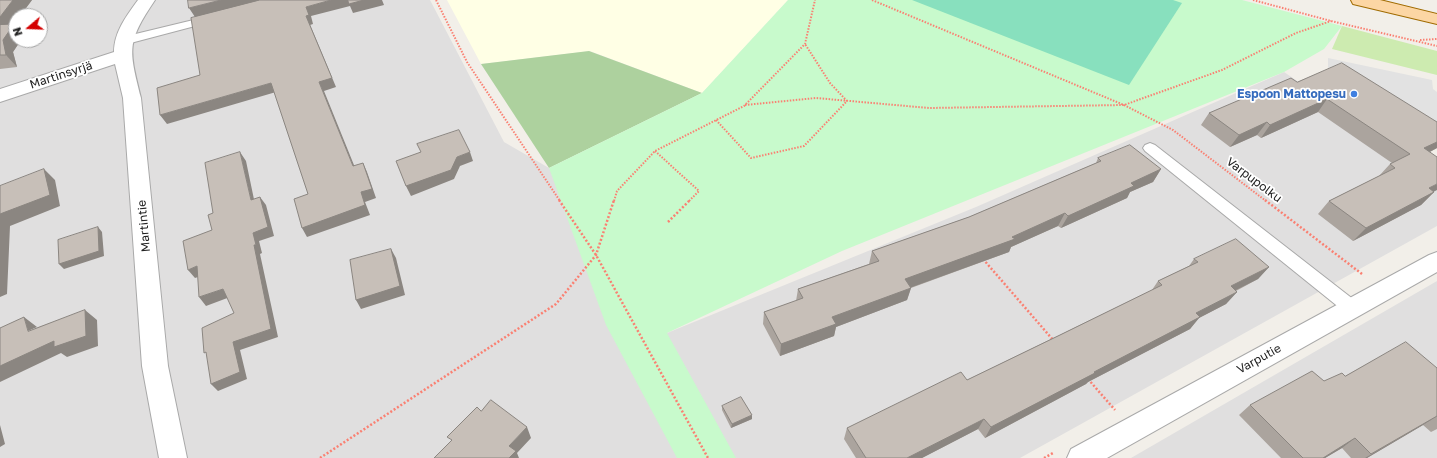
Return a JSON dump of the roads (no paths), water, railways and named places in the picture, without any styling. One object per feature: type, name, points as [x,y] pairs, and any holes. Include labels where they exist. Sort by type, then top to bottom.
[{"type":"main road","points":[[1359,0],[1437,19]]},
{"type":"main road","points":[[1407,0],[1437,7]]},
{"type":"street","points":[[123,48],[138,11],[147,0]]},
{"type":"street","name":"Martinsyrjä","points":[[0,96],[123,48]]},
{"type":"street","name":"Martintie","points":[[123,48],[132,98],[155,366],[173,458]]},
{"type":"street","name":"Varputie","points":[[1081,458],[1437,261]]},
{"type":"lane","points":[[123,48],[222,16]]},
{"type":"lane","points":[[1150,148],[1352,308]]},
{"type":"place","name":"Espoon Mattopesu","points":[[1354,94]]}]
